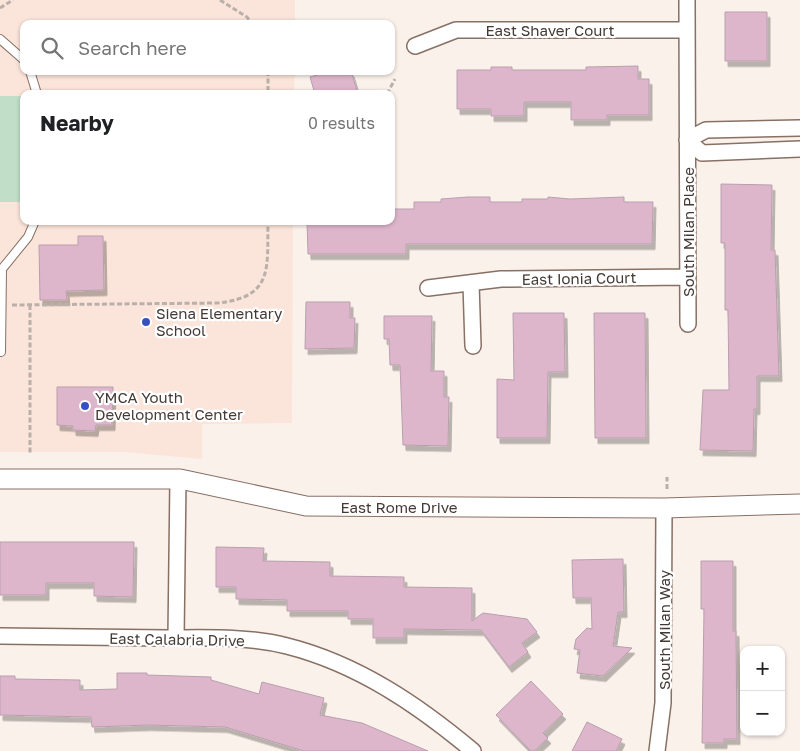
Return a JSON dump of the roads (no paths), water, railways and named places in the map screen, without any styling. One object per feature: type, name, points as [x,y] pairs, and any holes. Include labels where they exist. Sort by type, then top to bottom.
[{"type":"street","name":"South Milan Place","points":[[687,0],[688,324]]},
{"type":"street","name":"East Shaver Court","points":[[415,46],[456,30],[687,30]]},
{"type":"street","points":[[800,128],[706,130],[687,140],[702,153],[800,149]]},
{"type":"street","name":"East Ionia Court","points":[[428,288],[501,280],[688,277]]},
{"type":"street","points":[[471,283],[474,346]]},
{"type":"street","name":"East Rome Drive","points":[[0,478],[178,479],[306,506],[664,508],[800,504]]},
{"type":"street","points":[[176,638],[178,479]]},
{"type":"street","name":"South Milan Way","points":[[657,751],[663,703],[664,508]]},
{"type":"street","name":"East Calabria Drive","points":[[0,636],[236,638],[278,645],[338,663],[373,680],[432,717],[474,751]]},
{"type":"lane","points":[[0,39],[20,56]]},
{"type":"lane","points":[[31,75],[36,90]]},
{"type":"lane","points":[[1,352],[2,268],[28,237],[33,225]]},
{"type":"place","name":"Siena Elementary School","points":[[146,322]]},
{"type":"place","name":"YMCA Youth Development Center","points":[[85,406]]}]
